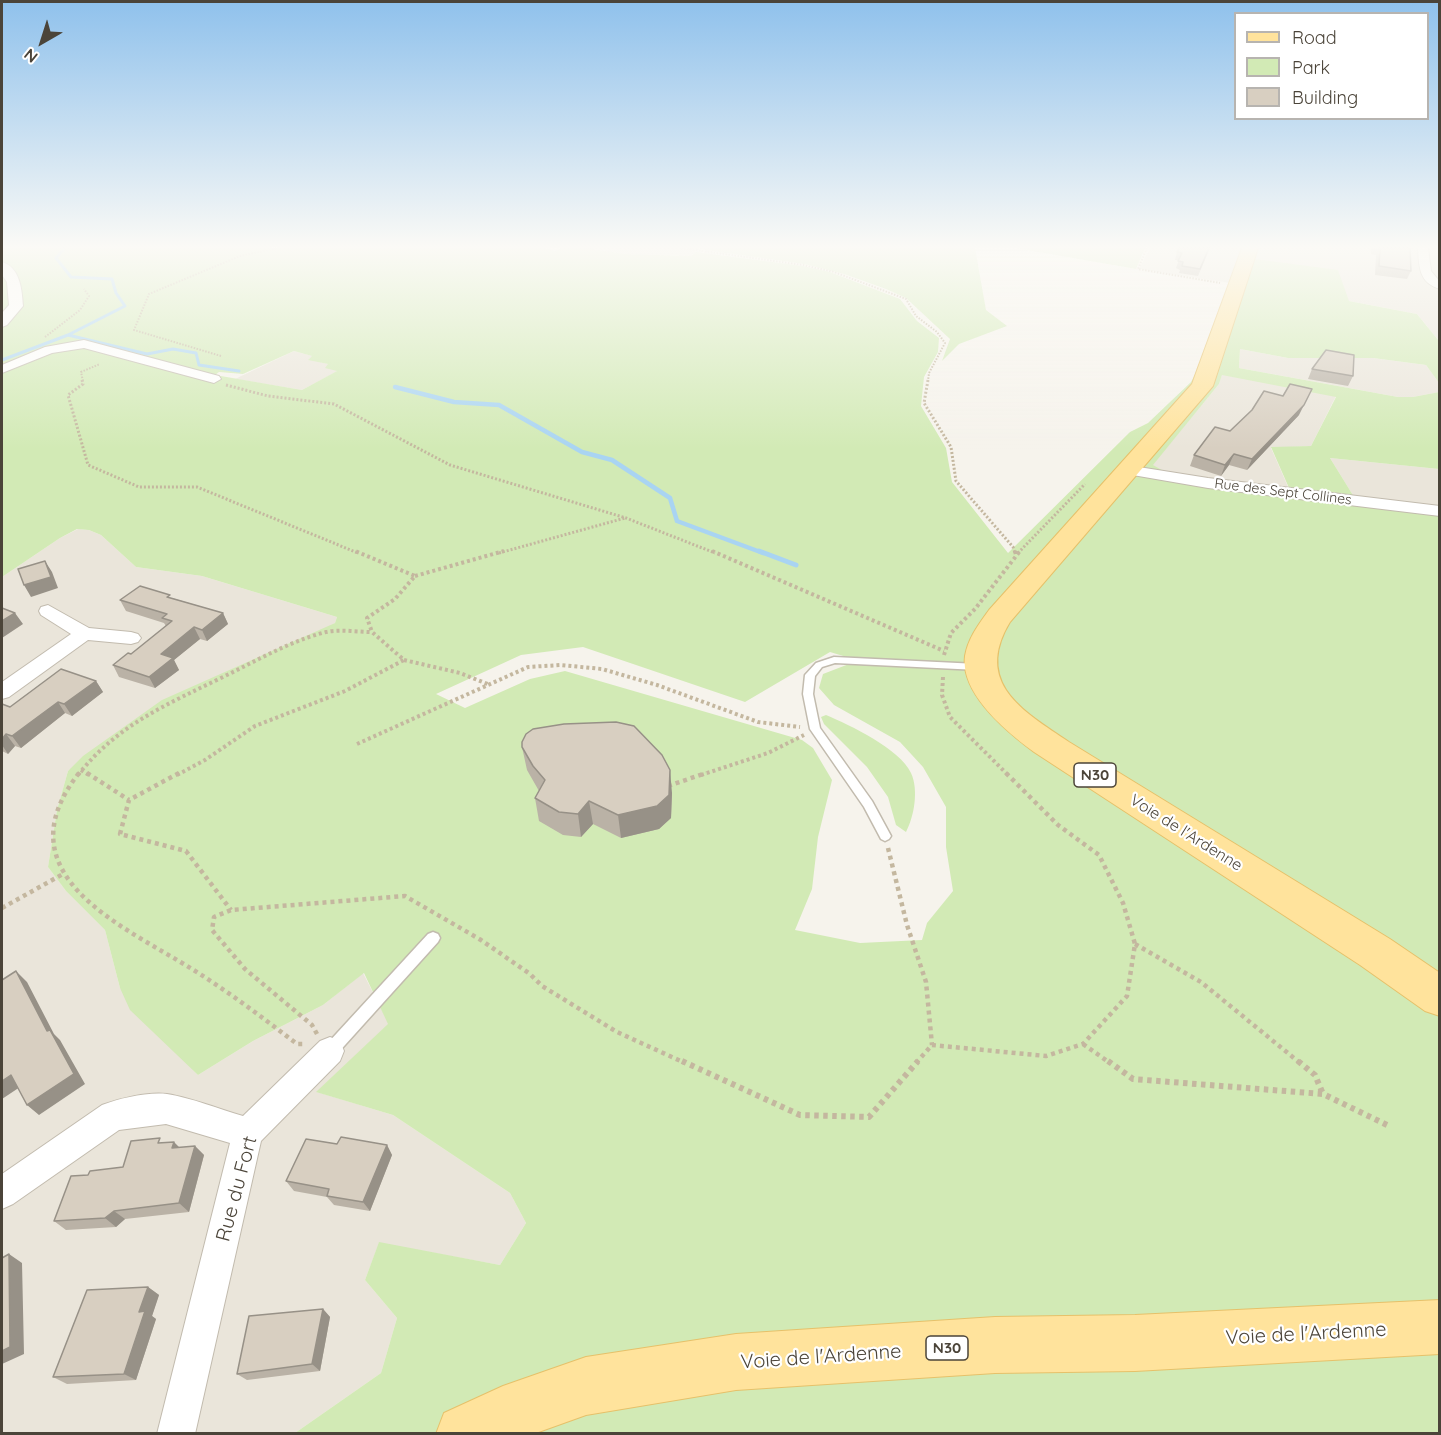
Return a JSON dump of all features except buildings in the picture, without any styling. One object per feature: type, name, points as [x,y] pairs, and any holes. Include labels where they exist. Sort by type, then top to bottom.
[{"type":"main road","points":[[980,667],[986,636],[999,616],[1202,386],[1227,315]]},
{"type":"main road","name":"Voie de l'Ardenne","points":[[980,667],[999,703],[1027,730],[1440,996]]},
{"type":"main road","name":"Voie de l'Ardenne","points":[[465,1434],[503,1415],[586,1386],[736,1362],[995,1345],[1135,1343],[1440,1327]]},
{"type":"street","points":[[2,369],[45,352],[84,344],[214,379]]},
{"type":"street","name":"Rue des Sept Collines","points":[[1126,470],[1208,483],[1440,511]]},
{"type":"street","points":[[48,611],[84,634],[131,638]]},
{"type":"street","points":[[2,692],[84,634]]},
{"type":"street","name":"Rue du Fort","points":[[176,1434],[248,1133],[318,1047]]},
{"type":"street","points":[[2,1193],[113,1116],[144,1110],[166,1109],[248,1133]]},
{"type":"lane","points":[[885,836],[868,804],[816,729],[808,694],[810,675],[819,665],[834,660],[980,667]]},
{"type":"lane","name":"Rue du Fort","points":[[318,1047],[433,939]]},
{"type":"path","points":[[45,352],[42,342],[48,334],[73,315]]},
{"type":"path","points":[[140,315],[134,330],[221,356]]},
{"type":"path","points":[[915,315],[937,332],[945,343],[929,373],[924,403],[951,447],[956,481],[1013,547],[1016,555],[1090,479]]},
{"type":"path","points":[[120,355],[81,372],[83,384],[68,394],[88,465],[139,487],[197,487],[415,576]]},
{"type":"path","points":[[214,379],[233,388],[268,396],[334,404],[450,465],[626,518],[697,544],[945,651]]},
{"type":"path","points":[[490,685],[460,673],[404,660],[372,632],[367,618],[395,599],[415,576],[626,518]]},
{"type":"path","points":[[318,1047],[297,1044],[210,980],[128,932],[83,896],[63,874],[55,855],[52,834],[59,805],[81,770],[111,740],[144,716],[293,642],[330,631],[372,632]]},
{"type":"path","points":[[231,910],[186,851],[120,834],[129,800],[204,760],[255,726],[345,691],[404,660]]},
{"type":"path","points":[[357,744],[528,667],[561,665],[602,669],[657,685],[758,722],[816,729]]},
{"type":"path","points":[[932,1045],[1046,1056],[1083,1044],[1127,996],[1135,944],[1123,903],[1099,855],[1058,825],[950,717],[942,695],[944,669]]},
{"type":"path","points":[[659,789],[768,753],[816,729]]},
{"type":"path","points":[[81,770],[129,800]]},
{"type":"path","points":[[312,1025],[251,974],[220,943],[212,930],[214,917],[231,910],[405,896],[481,940],[530,974],[542,986],[617,1032],[800,1115],[868,1117],[932,1045],[926,982],[907,925],[885,836]]},
{"type":"path","points":[[2,908],[63,874]]},
{"type":"path","points":[[1135,944],[1201,982],[1315,1075],[1323,1094]]},
{"type":"path","points":[[1083,1044],[1133,1078],[1323,1094],[1388,1125]]},
{"type":"shaded area","points":[[1418,315],[1439,315],[1439,341]]},
{"type":"shaded area","points":[[1240,349],[1288,358],[1373,358],[1426,365],[1439,383],[1439,392],[1413,397],[1398,397],[1239,368]]},
{"type":"shaded area","points":[[294,351],[313,356],[309,359],[328,364],[338,371],[302,390],[235,379]]},
{"type":"shaded area","points":[[1222,374],[1336,396],[1311,446],[1271,448],[1289,489],[1169,474],[1152,465],[1219,384]]},
{"type":"shaded area","points":[[1330,458],[1439,469],[1439,515],[1359,505]]},
{"type":"shaded area","points":[[78,529],[89,530],[101,535],[136,567],[202,576],[337,617],[335,623],[68,771],[57,810],[48,867],[66,891],[105,930],[120,988],[198,1075],[253,1041],[323,1005],[363,973],[389,1024],[317,1092],[393,1115],[510,1193],[526,1223],[500,1265],[379,1243],[365,1280],[397,1318],[381,1373],[295,1433],[2,1434],[2,577],[60,538]]},
{"type":"green space","points":[[2,315],[912,315],[939,338],[938,352],[924,377],[921,406],[946,448],[952,482],[1008,553],[1130,432],[1148,423],[1191,382],[1228,315],[1418,315],[1439,341],[1439,383],[1426,365],[1373,358],[1288,358],[1240,349],[1239,368],[1398,397],[1413,397],[1439,392],[1439,469],[1330,458],[1359,505],[1439,515],[1439,1433],[295,1433],[381,1373],[397,1318],[365,1280],[379,1242],[500,1265],[526,1223],[510,1193],[393,1115],[316,1092],[388,1024],[364,973],[323,1005],[253,1041],[198,1075],[130,1010],[120,988],[105,930],[66,891],[48,867],[57,810],[68,771],[83,756],[162,700],[335,623],[337,617],[202,576],[136,567],[101,535],[89,530],[77,529],[2,577]],"holes":[[[294,351],[312,356],[308,360],[328,364],[325,368],[337,371],[302,390],[215,375],[219,372],[243,374]],[[1222,375],[1336,397],[1311,446],[1271,447],[1289,488],[1169,474],[1153,465],[1219,384]],[[583,647],[745,702],[830,652],[850,658],[849,664],[823,674],[819,688],[834,705],[900,742],[923,767],[946,807],[946,847],[953,891],[927,923],[922,940],[860,943],[795,930],[812,889],[818,837],[832,780],[813,748],[802,740],[565,671],[530,679],[465,708],[436,694],[521,655]]]},
{"type":"green space","points":[[924,315],[993,315],[1007,326],[959,344],[942,361],[950,339]]},
{"type":"green space","points":[[826,715],[886,747],[905,764],[911,773],[915,787],[913,811],[906,832],[896,825],[888,797],[867,767],[824,724],[821,717]]},
{"type":"waterway","points":[[68,335],[107,315]]},
{"type":"waterway","points":[[2,360],[68,335]]},
{"type":"waterway","points":[[68,335],[147,354],[173,349],[196,353],[199,365],[239,371]]},
{"type":"waterway","points":[[395,387],[454,402],[499,405],[582,452],[612,460],[670,498],[677,521],[763,553]]},
{"type":"waterway","points":[[759,551],[796,565]]}]
